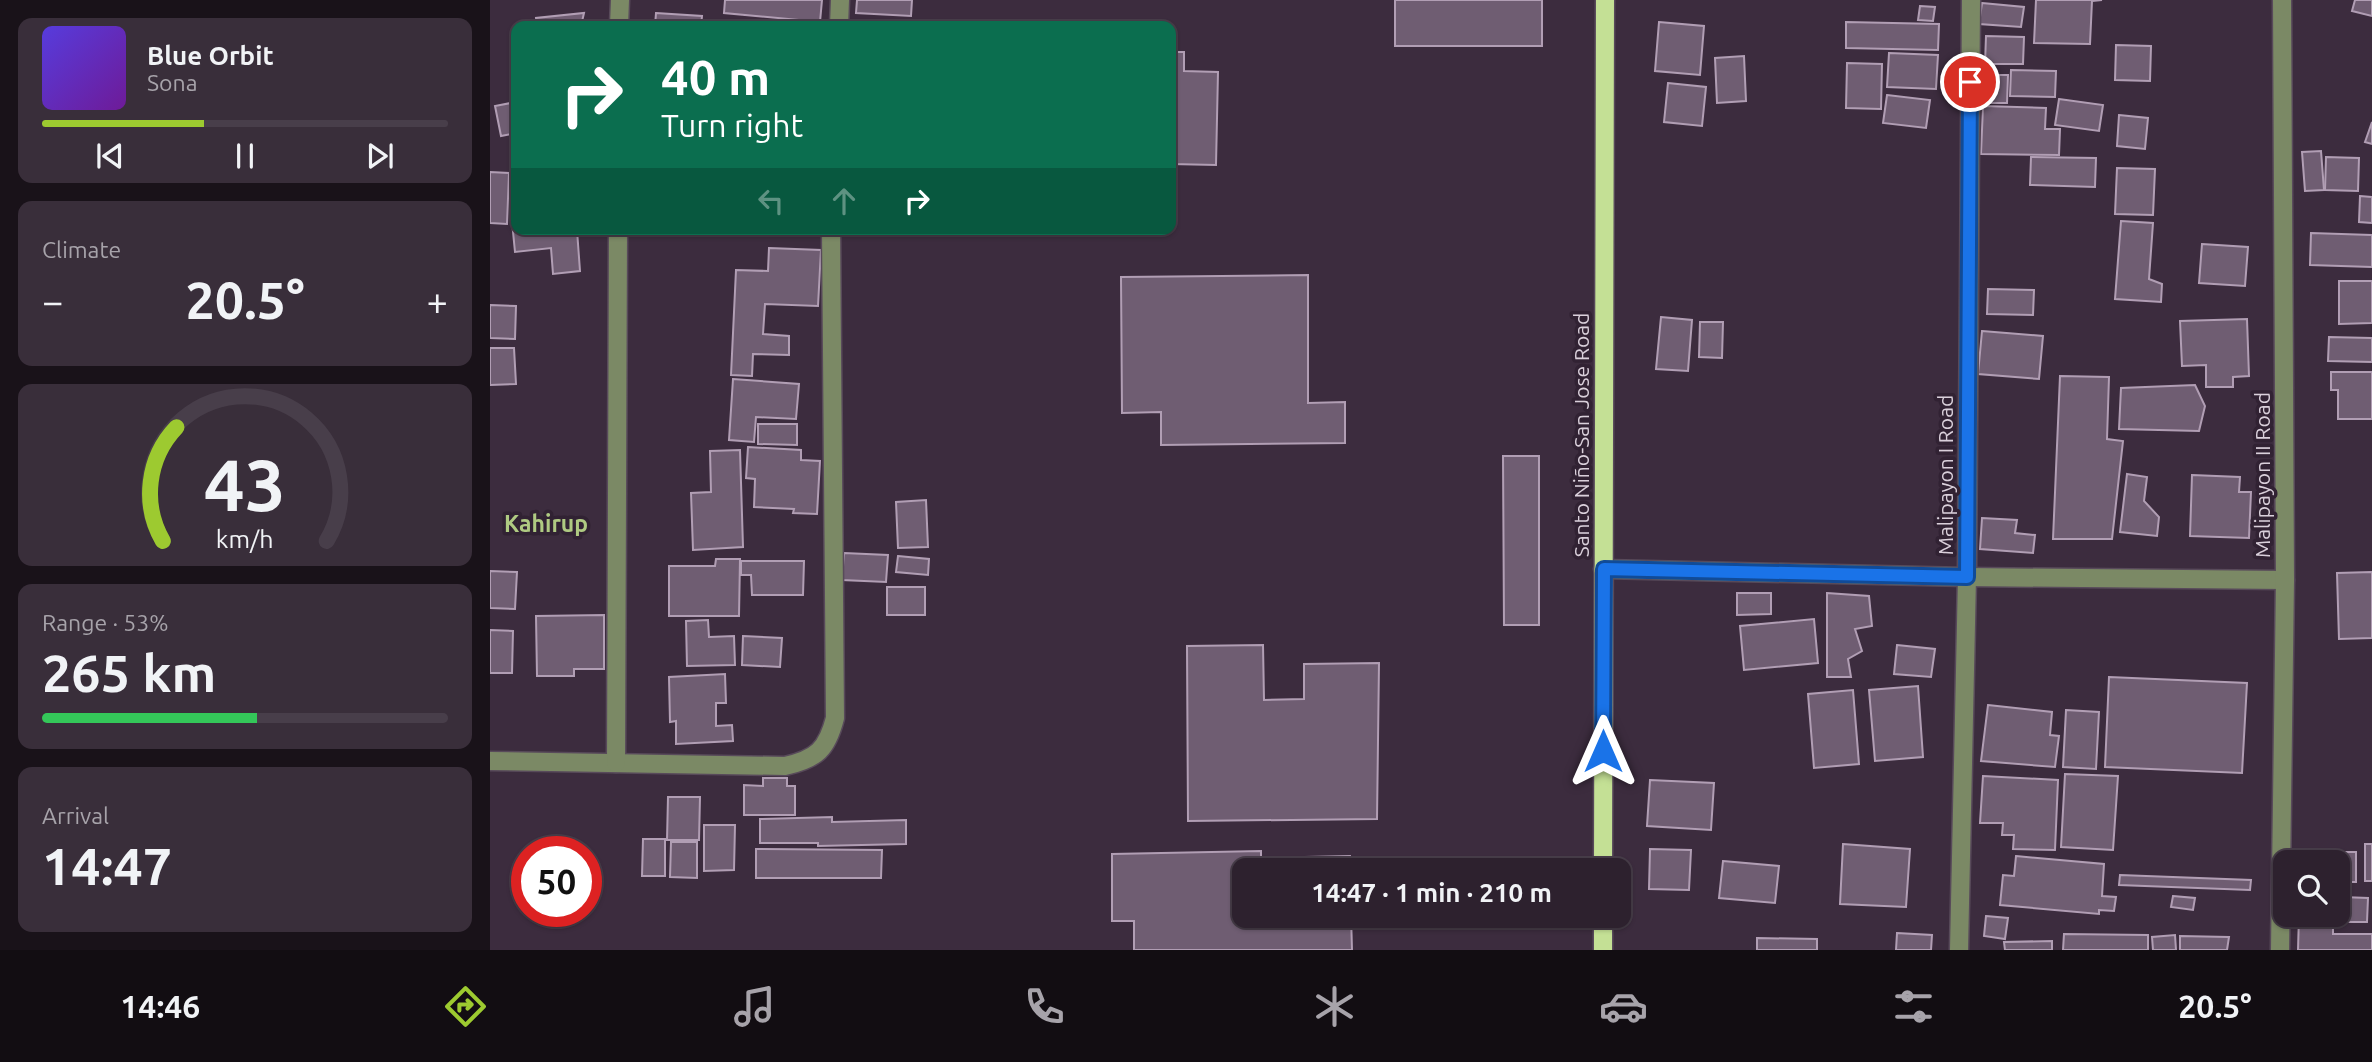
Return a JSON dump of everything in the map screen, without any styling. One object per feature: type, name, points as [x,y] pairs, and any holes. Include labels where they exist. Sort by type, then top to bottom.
[{"type":"main road","name":"Santo Niño-San Jose Road","points":[[1603,858],[1605,0]]},
{"type":"main road","points":[[1603,928],[1603,950]]},
{"type":"street","points":[[619,21],[620,0]]},
{"type":"street","points":[[839,21],[840,0]]},
{"type":"street","name":"Malipayon I Road","points":[[1959,950],[1967,577],[1971,0]]},
{"type":"street","name":"Malipayon II Road","points":[[2280,950],[2285,580],[2282,0]]},
{"type":"street","points":[[616,763],[618,235]]},
{"type":"street","points":[[490,761],[785,766],[805,761],[821,750],[830,736],[835,718],[831,235]]},
{"type":"street","points":[[1604,569],[1967,577],[2285,580]]},
{"type":"building","points":[[725,0],[822,0],[820,21],[724,13]]},
{"type":"building","points":[[857,0],[912,0],[911,16],[856,13]]},
{"type":"building","points":[[1395,0],[1542,0],[1542,46],[1395,46]]},
{"type":"building","points":[[2036,0],[2102,0],[2092,1],[2090,44],[2034,43]]},
{"type":"building","points":[[2355,0],[2372,0],[2372,16],[2352,11]]},
{"type":"building","points":[[1982,3],[2024,7],[2021,27],[1979,24]]},
{"type":"building","points":[[1920,6],[1935,7],[1933,21],[1918,20]]},
{"type":"building","points":[[584,13],[582,21],[536,21],[536,18]]},
{"type":"building","points":[[656,13],[702,16],[702,21],[655,21]]},
{"type":"building","points":[[1659,22],[1704,26],[1700,75],[1655,71]]},
{"type":"building","points":[[1846,22],[1939,24],[1938,50],[1846,48]]},
{"type":"building","points":[[1986,36],[2024,37],[2023,64],[1985,64]]},
{"type":"building","points":[[2116,45],[2151,46],[2150,81],[2115,80]]},
{"type":"building","points":[[1176,52],[1184,52],[1184,71],[1218,72],[1216,165],[1176,164]]},
{"type":"building","points":[[1889,53],[1938,55],[1936,89],[1887,87]]},
{"type":"building","points":[[1744,56],[1746,101],[1717,103],[1715,58]]},
{"type":"building","points":[[1847,63],[1882,64],[1881,109],[1846,108]]},
{"type":"building","points":[[2011,70],[2056,71],[2055,97],[2010,96]]},
{"type":"building","points":[[1983,75],[2008,75],[2007,103],[1982,103]]},
{"type":"building","points":[[1668,83],[1706,87],[1702,126],[1664,122]]},
{"type":"building","points":[[1887,95],[1930,100],[1926,128],[1883,123]]},
{"type":"building","points":[[2059,99],[2103,105],[2099,131],[2055,125]]},
{"type":"building","points":[[511,103],[511,134],[501,136],[495,106]]},
{"type":"building","points":[[1983,106],[2046,108],[2045,129],[2060,129],[2059,155],[1981,154]]},
{"type":"building","points":[[2119,115],[2148,118],[2145,149],[2117,146]]},
{"type":"building","points":[[2372,122],[2372,144],[2365,142]]},
{"type":"building","points":[[2321,151],[2324,190],[2305,191],[2302,152]]},
{"type":"building","points":[[2031,157],[2096,158],[2095,187],[2030,185]]},
{"type":"building","points":[[2326,157],[2359,158],[2358,191],[2325,190]]},
{"type":"building","points":[[2117,168],[2155,169],[2153,215],[2115,214]]},
{"type":"building","points":[[490,172],[509,173],[507,224],[490,223]]},
{"type":"building","points":[[2360,196],[2372,197],[2372,223],[2359,222]]},
{"type":"building","points":[[2121,221],[2153,223],[2149,279],[2162,284],[2161,302],[2115,299]]},
{"type":"building","points":[[2311,233],[2372,235],[2372,267],[2310,265]]},
{"type":"building","points":[[513,235],[577,235],[580,271],[553,274],[551,248],[515,252]]},
{"type":"building","points":[[2202,244],[2248,247],[2245,286],[2199,283]]},
{"type":"building","points":[[769,248],[821,250],[818,306],[765,304],[763,334],[789,336],[789,355],[753,354],[752,376],[731,375],[736,270],[768,271]]},
{"type":"building","points":[[1308,275],[1308,403],[1345,402],[1345,443],[1161,445],[1161,412],[1122,413],[1121,277]]},
{"type":"building","points":[[2339,281],[2372,281],[2372,323],[2339,324]]},
{"type":"building","points":[[1988,289],[2034,290],[2033,315],[1987,314]]},
{"type":"building","points":[[490,305],[516,306],[515,339],[490,338]]},
{"type":"building","points":[[1661,317],[1692,320],[1688,371],[1656,369]]},
{"type":"building","points":[[2247,319],[2249,376],[2233,377],[2233,387],[2206,387],[2206,365],[2182,366],[2180,321]]},
{"type":"building","points":[[1700,322],[1723,322],[1722,358],[1699,357]]},
{"type":"building","points":[[1982,331],[2043,336],[2039,379],[1978,374]]},
{"type":"building","points":[[2329,337],[2372,338],[2372,362],[2328,361]]},
{"type":"building","points":[[490,348],[514,348],[516,384],[490,385]]},
{"type":"building","points":[[2331,372],[2372,372],[2372,419],[2338,419],[2338,390],[2331,390]]},
{"type":"building","points":[[2060,376],[2109,377],[2107,439],[2123,441],[2112,539],[2053,539]]},
{"type":"building","points":[[733,379],[799,384],[796,419],[756,417],[754,442],[729,440]]},
{"type":"building","points":[[2195,385],[2205,406],[2199,431],[2119,429],[2121,388]]},
{"type":"building","points":[[758,424],[797,424],[797,445],[758,444]]},
{"type":"building","points":[[748,447],[801,450],[801,460],[820,461],[817,514],[793,513],[794,509],[754,507],[755,479],[746,478]]},
{"type":"building","points":[[740,450],[743,547],[693,550],[691,493],[711,492],[710,451]]},
{"type":"building","points":[[1503,456],[1539,456],[1539,625],[1504,625]]},
{"type":"building","points":[[2127,474],[2147,477],[2144,501],[2159,517],[2157,536],[2120,532]]},
{"type":"building","points":[[2192,475],[2240,477],[2239,492],[2251,492],[2249,538],[2190,536]]},
{"type":"building","points":[[926,500],[928,547],[898,548],[896,502]]},
{"type":"building","points":[[1982,518],[2017,520],[2015,533],[2035,535],[2033,553],[1980,549]]},
{"type":"building","points":[[844,553],[888,555],[886,582],[842,580]]},
{"type":"building","points":[[898,556],[929,559],[928,575],[896,572]]},
{"type":"building","points":[[716,559],[740,559],[739,616],[669,616],[669,566],[715,566]]},
{"type":"building","points":[[741,561],[804,561],[803,595],[752,595],[751,575],[741,575]]},
{"type":"building","points":[[490,571],[517,572],[515,609],[490,608]]},
{"type":"building","points":[[2372,572],[2372,638],[2339,639],[2337,573]]},
{"type":"building","points":[[887,587],[925,587],[925,615],[887,615]]},
{"type":"building","points":[[1737,593],[1771,593],[1771,614],[1737,615]]},
{"type":"building","points":[[1827,593],[1869,596],[1872,626],[1855,629],[1862,651],[1848,659],[1851,677],[1827,677]]},
{"type":"building","points":[[604,615],[604,669],[574,669],[574,676],[537,676],[536,616]]},
{"type":"building","points":[[1814,619],[1818,663],[1744,670],[1740,626]]},
{"type":"building","points":[[708,620],[709,637],[734,636],[735,665],[687,666],[686,621]]},
{"type":"building","points":[[490,630],[513,631],[512,673],[490,673]]},
{"type":"building","points":[[743,636],[782,638],[780,667],[742,665]]},
{"type":"building","points":[[1263,645],[1264,700],[1304,699],[1304,664],[1379,663],[1377,819],[1188,821],[1187,646]]},
{"type":"building","points":[[1897,645],[1935,649],[1931,677],[1894,674]]},
{"type":"building","points":[[725,674],[726,703],[716,703],[716,726],[732,725],[733,741],[676,744],[676,721],[670,722],[669,677]]},
{"type":"building","points":[[2109,677],[2247,683],[2242,773],[2105,767]]},
{"type":"building","points":[[1918,686],[1923,757],[1875,761],[1869,690]]},
{"type":"building","points":[[1853,690],[1859,764],[1814,768],[1808,694]]},
{"type":"building","points":[[1988,705],[2052,712],[2050,735],[2059,736],[2055,767],[1981,761]]},
{"type":"building","points":[[2066,710],[2099,712],[2096,769],[2063,767]]},
{"type":"building","points":[[2065,774],[2118,776],[2113,850],[2061,847]]},
{"type":"building","points":[[1983,776],[2058,780],[2055,850],[2013,849],[2014,835],[2002,835],[2003,823],[1980,823]]},
{"type":"building","points":[[763,778],[787,778],[787,786],[795,786],[795,815],[744,815],[744,785],[763,786]]},
{"type":"building","points":[[1650,780],[1714,783],[1711,830],[1647,826]]},
{"type":"building","points":[[668,797],[700,797],[699,840],[667,840]]},
{"type":"building","points":[[832,817],[832,822],[906,820],[906,844],[818,846],[818,843],[760,843],[760,819]]},
{"type":"building","points":[[704,825],[735,825],[734,870],[704,871]]},
{"type":"building","points":[[643,839],[665,839],[665,876],[642,876]]},
{"type":"building","points":[[671,842],[697,842],[697,878],[670,877]]},
{"type":"building","points":[[1843,844],[1910,849],[1906,907],[1840,904]]},
{"type":"building","points":[[2365,844],[2372,844],[2372,881],[2365,881]]},
{"type":"building","points":[[756,849],[882,850],[881,878],[756,878]]},
{"type":"building","points":[[1650,849],[1691,850],[1689,890],[1649,889]]},
{"type":"building","points":[[1261,851],[1261,858],[1232,858],[1232,928],[1351,928],[1352,950],[1134,950],[1134,921],[1112,921],[1112,854]]},
{"type":"building","points":[[2350,852],[2356,852],[2356,882],[2350,882]]},
{"type":"building","points":[[1350,856],[1350,858],[1261,858]]},
{"type":"building","points":[[2016,856],[2104,864],[2102,896],[2116,897],[2114,911],[2099,910],[2099,914],[2000,905],[2003,875],[2014,876]]},
{"type":"building","points":[[1723,861],[1779,866],[1775,903],[1719,898]]},
{"type":"building","points":[[2120,875],[2251,880],[2250,890],[2119,885]]},
{"type":"building","points":[[2173,896],[2195,898],[2193,910],[2171,907]]},
{"type":"building","points":[[2350,897],[2368,898],[2367,922],[2350,922]]},
{"type":"building","points":[[1986,916],[2008,918],[2005,939],[1984,936]]},
{"type":"building","points":[[2299,927],[2333,927],[2333,934],[2372,934],[2372,950],[2298,950]]},
{"type":"building","points":[[1897,933],[1932,935],[1931,950],[1896,950]]},
{"type":"building","points":[[2064,934],[2148,935],[2148,950],[2063,950]]},
{"type":"building","points":[[2175,935],[2176,950],[2153,950],[2152,937]]},
{"type":"building","points":[[2180,936],[2229,937],[2227,950],[2180,950]]},
{"type":"building","points":[[1757,938],[1817,939],[1817,950],[1757,950]]},
{"type":"building","points":[[2052,941],[2052,950],[2005,950],[2004,942]]},
{"type":"district","name":"Kahirup","points":[[546,523]]},
{"type":"route","points":[[1603,751],[1604,569],[1967,577],[1970,82]]}]
